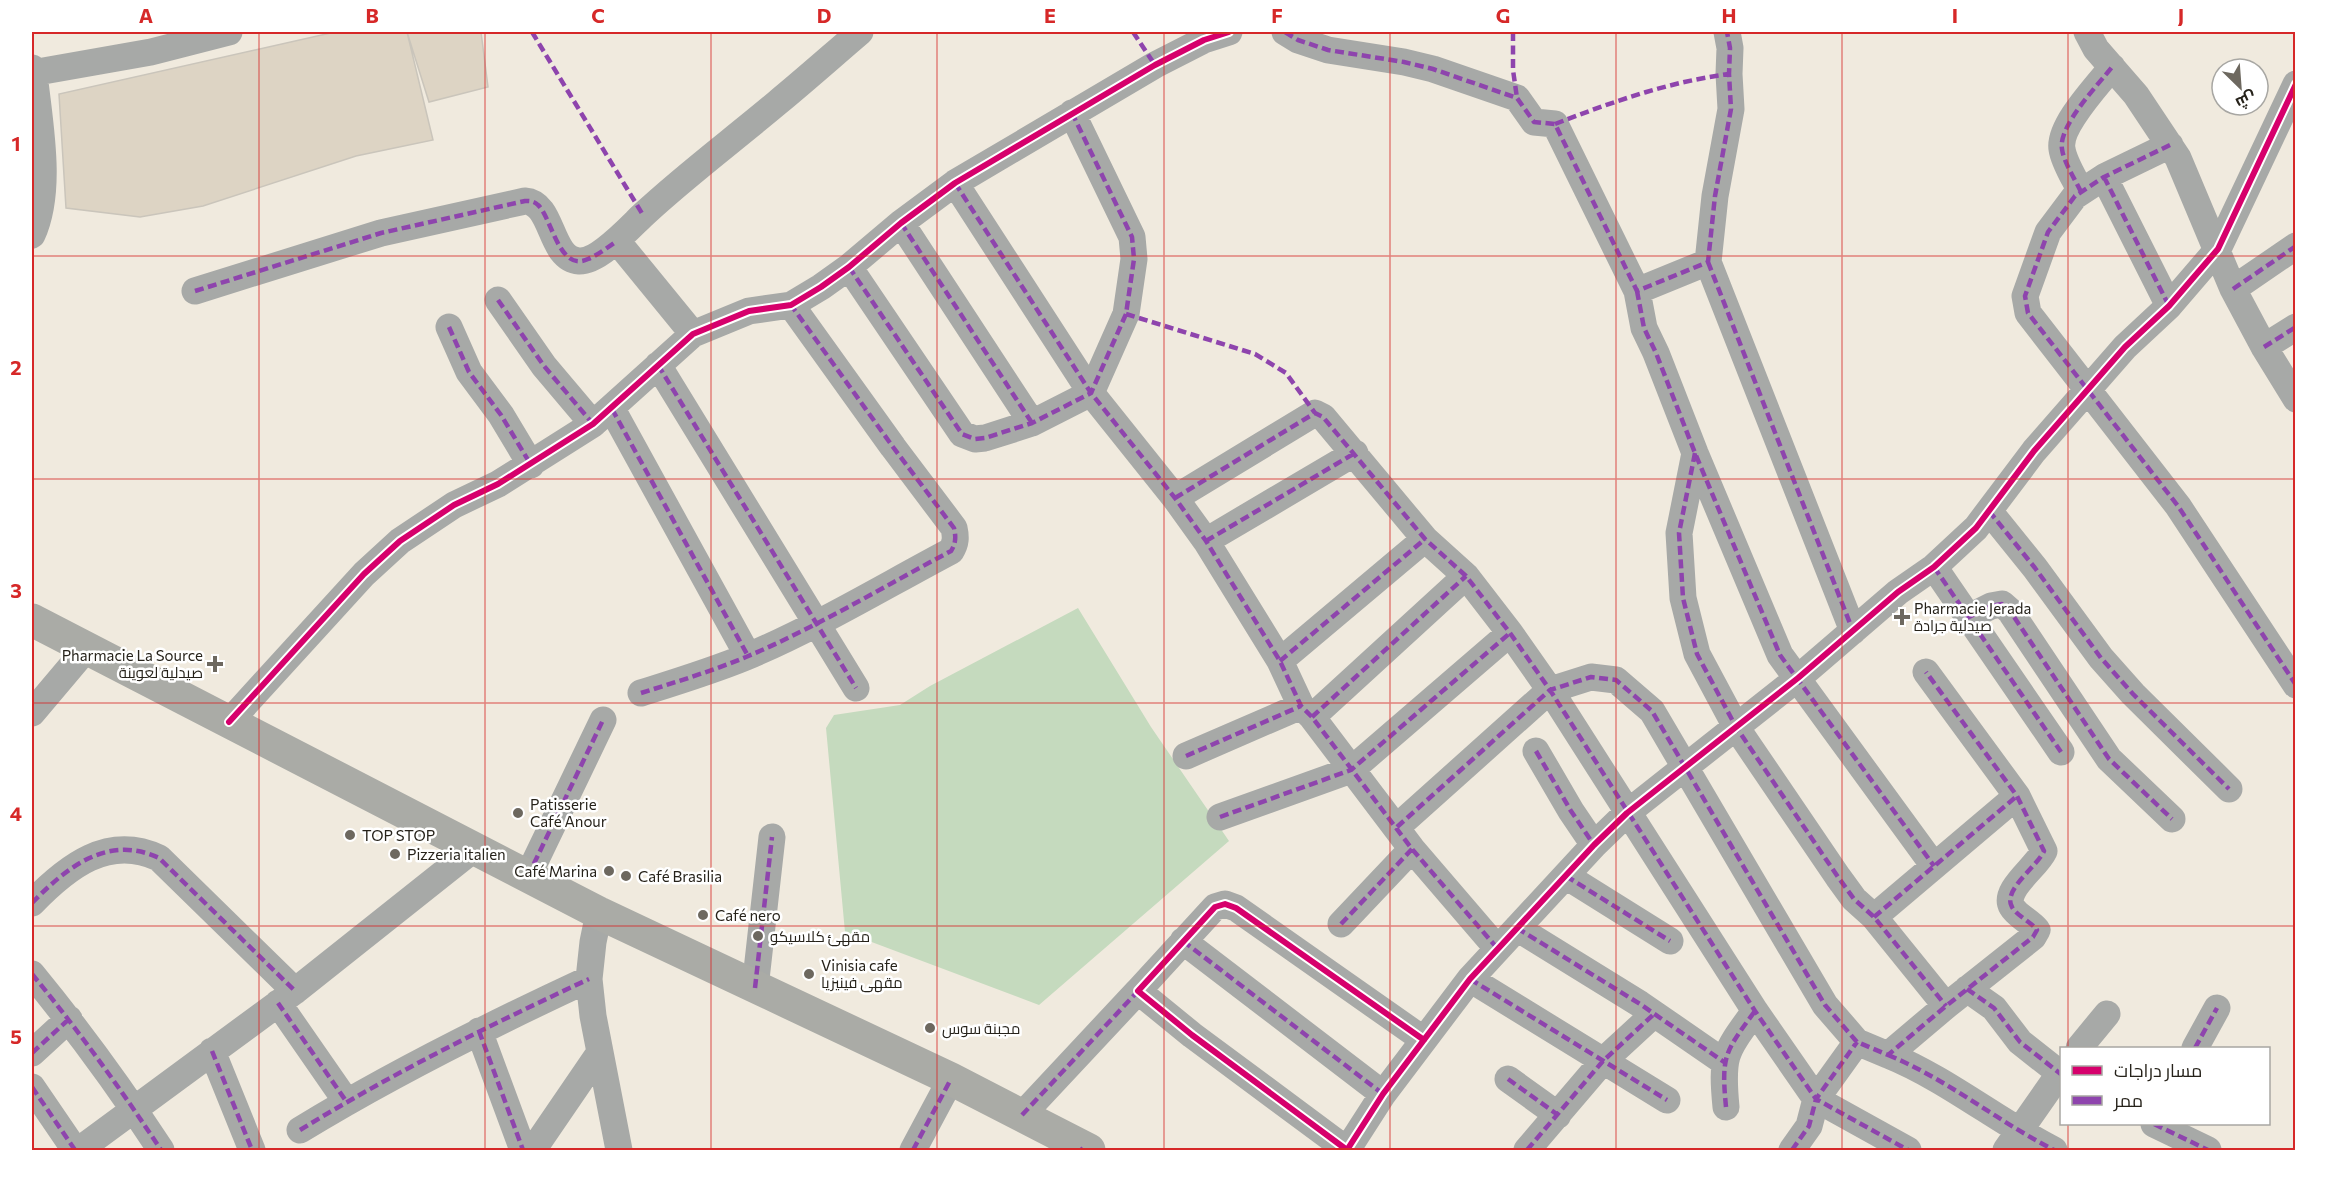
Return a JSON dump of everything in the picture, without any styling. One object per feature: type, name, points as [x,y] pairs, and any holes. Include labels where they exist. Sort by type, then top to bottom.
[{"type":"main road","points":[[32,621],[600,913],[951,1079],[1022,1114],[1084,1150]]},
{"type":"street","points":[[32,235],[37,225],[44,177],[32,71],[151,52],[230,32]]},
{"type":"street","points":[[195,291],[381,233],[525,201],[532,201],[539,206],[561,249],[568,257],[576,261],[587,260],[617,241],[679,183],[779,102],[860,32]]},
{"type":"street","points":[[229,722],[364,574],[400,541],[454,505],[531,465],[602,416],[693,334],[749,311],[791,305],[849,267],[901,223],[955,183],[1155,65],[1204,40],[1228,32]]},
{"type":"street","points":[[1285,32],[1298,40],[1328,51],[1404,62],[1433,69],[1517,98],[1534,122],[1555,124],[1637,291],[1644,328],[1779,655],[1934,866]]},
{"type":"street","points":[[1728,32],[1731,110],[1715,196],[1708,262],[1853,631]]},
{"type":"street","points":[[2087,32],[2096,49],[2136,95],[2178,158],[2233,289],[2295,399]]},
{"type":"street","points":[[2081,192],[2062,153],[2061,144],[2069,122],[2112,67]]},
{"type":"street","points":[[1138,991],[1192,1035],[1347,1150],[1383,1095],[1470,979],[1594,845],[1627,813],[1798,678],[1898,592],[1934,567],[1976,528],[2034,451],[2126,347],[2169,306],[2218,249],[2295,84]]},
{"type":"street","points":[[849,267],[962,434],[975,439],[985,438],[1032,423],[1091,393],[1126,314],[1134,259],[1131,237],[1072,113]]},
{"type":"street","points":[[2170,145],[2104,177],[2075,196],[2048,232],[2025,296],[2028,312],[2178,506],[2295,685]]},
{"type":"street","points":[[2104,177],[2169,306]]},
{"type":"street","points":[[955,183],[1091,393],[1175,498],[1206,541],[1280,661],[1306,711],[1405,838],[1497,948]]},
{"type":"street","points":[[901,223],[1032,423]]},
{"type":"street","points":[[617,241],[693,334]]},
{"type":"street","points":[[2233,289],[2295,246]]},
{"type":"street","points":[[1637,291],[1708,262]]},
{"type":"street","points":[[498,300],[544,366],[602,416],[748,656]]},
{"type":"street","points":[[641,693],[716,669],[748,656],[817,623],[951,551],[955,544],[954,528],[791,305]]},
{"type":"street","points":[[449,327],[469,372],[501,415],[531,465]]},
{"type":"street","points":[[2264,347],[2295,327]]},
{"type":"street","points":[[658,365],[856,688]]},
{"type":"street","points":[[1175,498],[1315,413],[1323,417],[1425,539],[1466,576],[1510,633],[1550,690],[1755,1011],[1816,1099],[1908,1150]]},
{"type":"street","points":[[1206,541],[1355,453]]},
{"type":"street","points":[[1695,453],[1679,532],[1683,598],[1697,654],[1736,727],[1843,885],[1854,899],[1874,916],[1946,1006]]},
{"type":"street","points":[[1989,511],[2036,568],[2101,658],[2133,694],[2229,789]]},
{"type":"street","points":[[1280,661],[1425,539]]},
{"type":"street","points":[[1934,567],[2061,752]]},
{"type":"street","points":[[1186,756],[1306,711],[1466,576]]},
{"type":"street","points":[[1969,617],[1991,606],[2002,604],[2010,611],[2109,759],[2172,819]]},
{"type":"street","points":[[1220,817],[1351,770],[1510,633]]},
{"type":"street","points":[[32,713],[86,649]]},
{"type":"street","points":[[1888,1055],[2033,937],[2037,930],[2012,908],[2009,898],[2012,890],[2041,858],[2044,851],[2017,796],[1926,672]]},
{"type":"street","points":[[1341,924],[1405,838],[1550,690],[1591,676],[1616,680],[1652,711],[1825,1005],[1857,1042],[1921,1068],[2012,1142],[2054,1150]]},
{"type":"street","points":[[528,876],[603,720]]},
{"type":"street","points":[[1536,752],[1594,845]]},
{"type":"street","points":[[1874,916],[2017,796]]},
{"type":"street","points":[[755,988],[772,837]]},
{"type":"street","points":[[32,1087],[77,1150],[135,1110],[286,997],[475,848]]},
{"type":"street","points":[[32,903],[70,867],[97,855],[122,849],[143,851],[159,858],[286,997],[346,1101]]},
{"type":"street","points":[[1566,876],[1670,941]]},
{"type":"street","points":[[1022,1114],[1215,907],[1226,904],[1236,908],[1424,1040]]},
{"type":"street","points":[[600,913],[593,942],[589,979],[600,1053],[619,1150]]},
{"type":"street","points":[[1517,928],[1654,1014],[1724,1062]]},
{"type":"street","points":[[1183,940],[1383,1095]]},
{"type":"street","points":[[32,974],[69,1019],[161,1150]]},
{"type":"street","points":[[300,1130],[346,1101],[479,1031],[589,979]]},
{"type":"street","points":[[1470,979],[1667,1100]]},
{"type":"street","points":[[1967,989],[1994,1008],[2020,1042],[2060,1073],[2012,1142]]},
{"type":"street","points":[[2196,1047],[2217,1008]]},
{"type":"street","points":[[1726,1107],[1724,1062],[1729,1047],[1755,1011]]},
{"type":"street","points":[[1527,1150],[1603,1061],[1654,1014]]},
{"type":"street","points":[[2080,1047],[2107,1014]]},
{"type":"street","points":[[32,1053],[69,1019]]},
{"type":"street","points":[[479,1031],[523,1150]]},
{"type":"street","points":[[1792,1150],[1809,1126],[1816,1099],[1857,1042]]},
{"type":"street","points":[[212,1051],[252,1150]]},
{"type":"street","points":[[533,1150],[600,1053]]},
{"type":"street","points":[[914,1150],[951,1079]]},
{"type":"street","points":[[1508,1079],[1558,1114]]},
{"type":"street","points":[[2157,1125],[2208,1150]]},
{"type":"green space","points":[[1078,608],[1151,727],[1229,841],[1039,1005],[845,932],[826,728],[834,715],[900,705],[930,686]]},
{"type":"building","points":[[335,32],[407,32],[433,140],[356,156],[203,206],[140,217],[66,208],[59,94]]},
{"type":"building","points":[[407,32],[481,32],[488,87],[429,102]]},
{"type":"marked path","points":[[532,32],[643,215]]},
{"type":"marked path","points":[[1133,32],[1155,65]]},
{"type":"marked path","points":[[1285,32],[1298,40],[1328,50],[1433,69],[1517,98],[1534,122],[1555,124],[1637,291],[1708,262],[1715,196],[1731,109],[1730,48],[1727,32]]},
{"type":"marked path","points":[[1513,32],[1513,70],[1517,98]]},
{"type":"marked path","points":[[2081,192],[2065,160],[2062,140],[2080,106],[2112,67]]},
{"type":"marked path","points":[[1555,124],[1640,94],[1684,82],[1729,74]]},
{"type":"marked path","points":[[849,267],[962,434],[975,439],[985,438],[1032,423],[1091,393],[1126,314],[1134,259],[1132,237],[1072,113]]},
{"type":"marked path","points":[[2170,145],[2104,177],[2075,196],[2048,232],[2025,296],[2028,313],[2178,506],[2296,685]]},
{"type":"marked path","points":[[2104,177],[2169,306]]},
{"type":"marked path","points":[[955,183],[1091,393],[1175,498],[1206,541],[1280,661],[1301,706],[1312,717],[1412,849],[1497,948]]},
{"type":"marked path","points":[[195,291],[381,233],[525,201],[538,205],[557,242],[570,258],[578,261],[588,259],[617,241]]},
{"type":"marked path","points":[[901,223],[1032,423]]},
{"type":"marked path","points":[[2233,289],[2296,246]]},
{"type":"marked path","points":[[1708,262],[1853,631]]},
{"type":"marked path","points":[[1637,291],[1644,328],[1780,655],[1934,866]]},
{"type":"marked path","points":[[498,300],[544,366],[593,424]]},
{"type":"marked path","points":[[641,693],[720,667],[772,645],[824,620],[951,551],[954,545],[954,528],[791,305]]},
{"type":"marked path","points":[[1126,314],[1255,354],[1286,373],[1315,413]]},
{"type":"marked path","points":[[449,327],[469,372],[501,415],[531,465]]},
{"type":"marked path","points":[[2264,347],[2296,327]]},
{"type":"marked path","points":[[658,365],[856,688]]},
{"type":"marked path","points":[[612,409],[748,656]]},
{"type":"marked path","points":[[1175,498],[1315,413],[1323,417],[1425,539],[1466,576],[1510,633],[1550,690],[1755,1011],[1816,1099],[1908,1150]]},
{"type":"marked path","points":[[1206,541],[1355,453]]},
{"type":"marked path","points":[[1695,453],[1679,533],[1683,598],[1697,654],[1736,727],[1838,877],[1854,899],[1874,917],[1946,1006]]},
{"type":"marked path","points":[[1989,511],[2035,568],[2101,658],[2133,694],[2229,789]]},
{"type":"marked path","points":[[1280,661],[1425,539]]},
{"type":"marked path","points":[[1934,567],[2061,752]]},
{"type":"marked path","points":[[1312,717],[1466,576]]},
{"type":"marked path","points":[[1969,617],[1991,606],[2002,604],[2010,611],[2109,759],[2172,819]]},
{"type":"marked path","points":[[1220,817],[1351,770],[1510,633]]},
{"type":"marked path","points":[[1397,827],[1550,690],[1591,677],[1616,680],[1652,711],[1825,1005],[1857,1042],[1888,1055],[2033,937],[2037,930],[2014,910],[2010,900],[2016,886],[2044,851],[2017,796],[1926,672]]},
{"type":"marked path","points":[[1186,756],[1301,706]]},
{"type":"marked path","points":[[528,876],[603,720]]},
{"type":"marked path","points":[[1536,751],[1594,845]]},
{"type":"marked path","points":[[1874,917],[2017,796]]},
{"type":"marked path","points":[[755,988],[772,837]]},
{"type":"marked path","points":[[1341,924],[1412,849]]},
{"type":"marked path","points":[[32,903],[59,877],[90,858],[106,852],[123,850],[159,858],[295,991]]},
{"type":"marked path","points":[[1566,876],[1670,941]]},
{"type":"marked path","points":[[1517,928],[1640,1004],[1724,1062]]},
{"type":"marked path","points":[[1183,941],[1383,1094]]},
{"type":"marked path","points":[[32,974],[99,1060],[161,1150]]},
{"type":"marked path","points":[[300,1130],[442,1050],[589,979]]},
{"type":"marked path","points":[[1470,979],[1667,1100]]},
{"type":"marked path","points":[[1967,989],[1994,1008],[2020,1042],[2060,1073]]},
{"type":"marked path","points":[[1022,1115],[1138,991]]},
{"type":"marked path","points":[[278,1003],[346,1101]]},
{"type":"marked path","points":[[2196,1047],[2217,1008]]},
{"type":"marked path","points":[[1726,1107],[1724,1076],[1727,1055],[1755,1011]]},
{"type":"marked path","points":[[1527,1150],[1603,1061],[1654,1014]]},
{"type":"marked path","points":[[32,1053],[69,1019]]},
{"type":"marked path","points":[[479,1031],[523,1150]]},
{"type":"marked path","points":[[1792,1150],[1809,1126],[1816,1099],[1857,1042]]},
{"type":"marked path","points":[[212,1051],[252,1150]]},
{"type":"marked path","points":[[1888,1055],[1931,1076],[2054,1150]]},
{"type":"marked path","points":[[913,1150],[951,1079]]},
{"type":"marked path","points":[[1508,1079],[1558,1115]]},
{"type":"marked path","points":[[32,1087],[75,1150]]},
{"type":"marked path","points":[[2156,1125],[2208,1150]]},
{"type":"cycle path","points":[[229,722],[364,574],[400,541],[454,505],[498,484],[593,424],[693,334],[749,311],[791,305],[849,267],[901,223],[955,183],[1155,65],[1204,40],[1229,32]]},
{"type":"cycle path","points":[[1424,1040],[1236,908],[1225,904],[1215,907],[1138,991],[1192,1035],[1347,1150],[1383,1094],[1470,979],[1594,845],[1627,813],[1798,678],[1898,592],[1934,567],[1976,528],[2034,451],[2125,347],[2169,306],[2218,249],[2296,84]]},
{"type":"place","name":"Pharmacie Jerada صيدلية جرادة","points":[[1902,617]]},
{"type":"place","name":"Pharmacie La Source صيدلية لعوينة","points":[[215,664]]},
{"type":"place","name":"Patisserie Café Anour","points":[[518,813]]},
{"type":"place","name":"TOP STOP","points":[[350,835]]},
{"type":"place","name":"Pizzeria italien","points":[[395,854]]},
{"type":"place","name":"Café Marina","points":[[609,871]]},
{"type":"place","name":"Café Brasilia","points":[[626,876]]},
{"type":"place","name":"Café nero","points":[[703,915]]},
{"type":"place","name":"مقهئ كلاسيكو","points":[[758,936]]},
{"type":"place","name":"Vinisia cafe مقهى فينيزيا","points":[[809,974]]},
{"type":"place","name":"مجبنة سوس","points":[[930,1028]]}]
